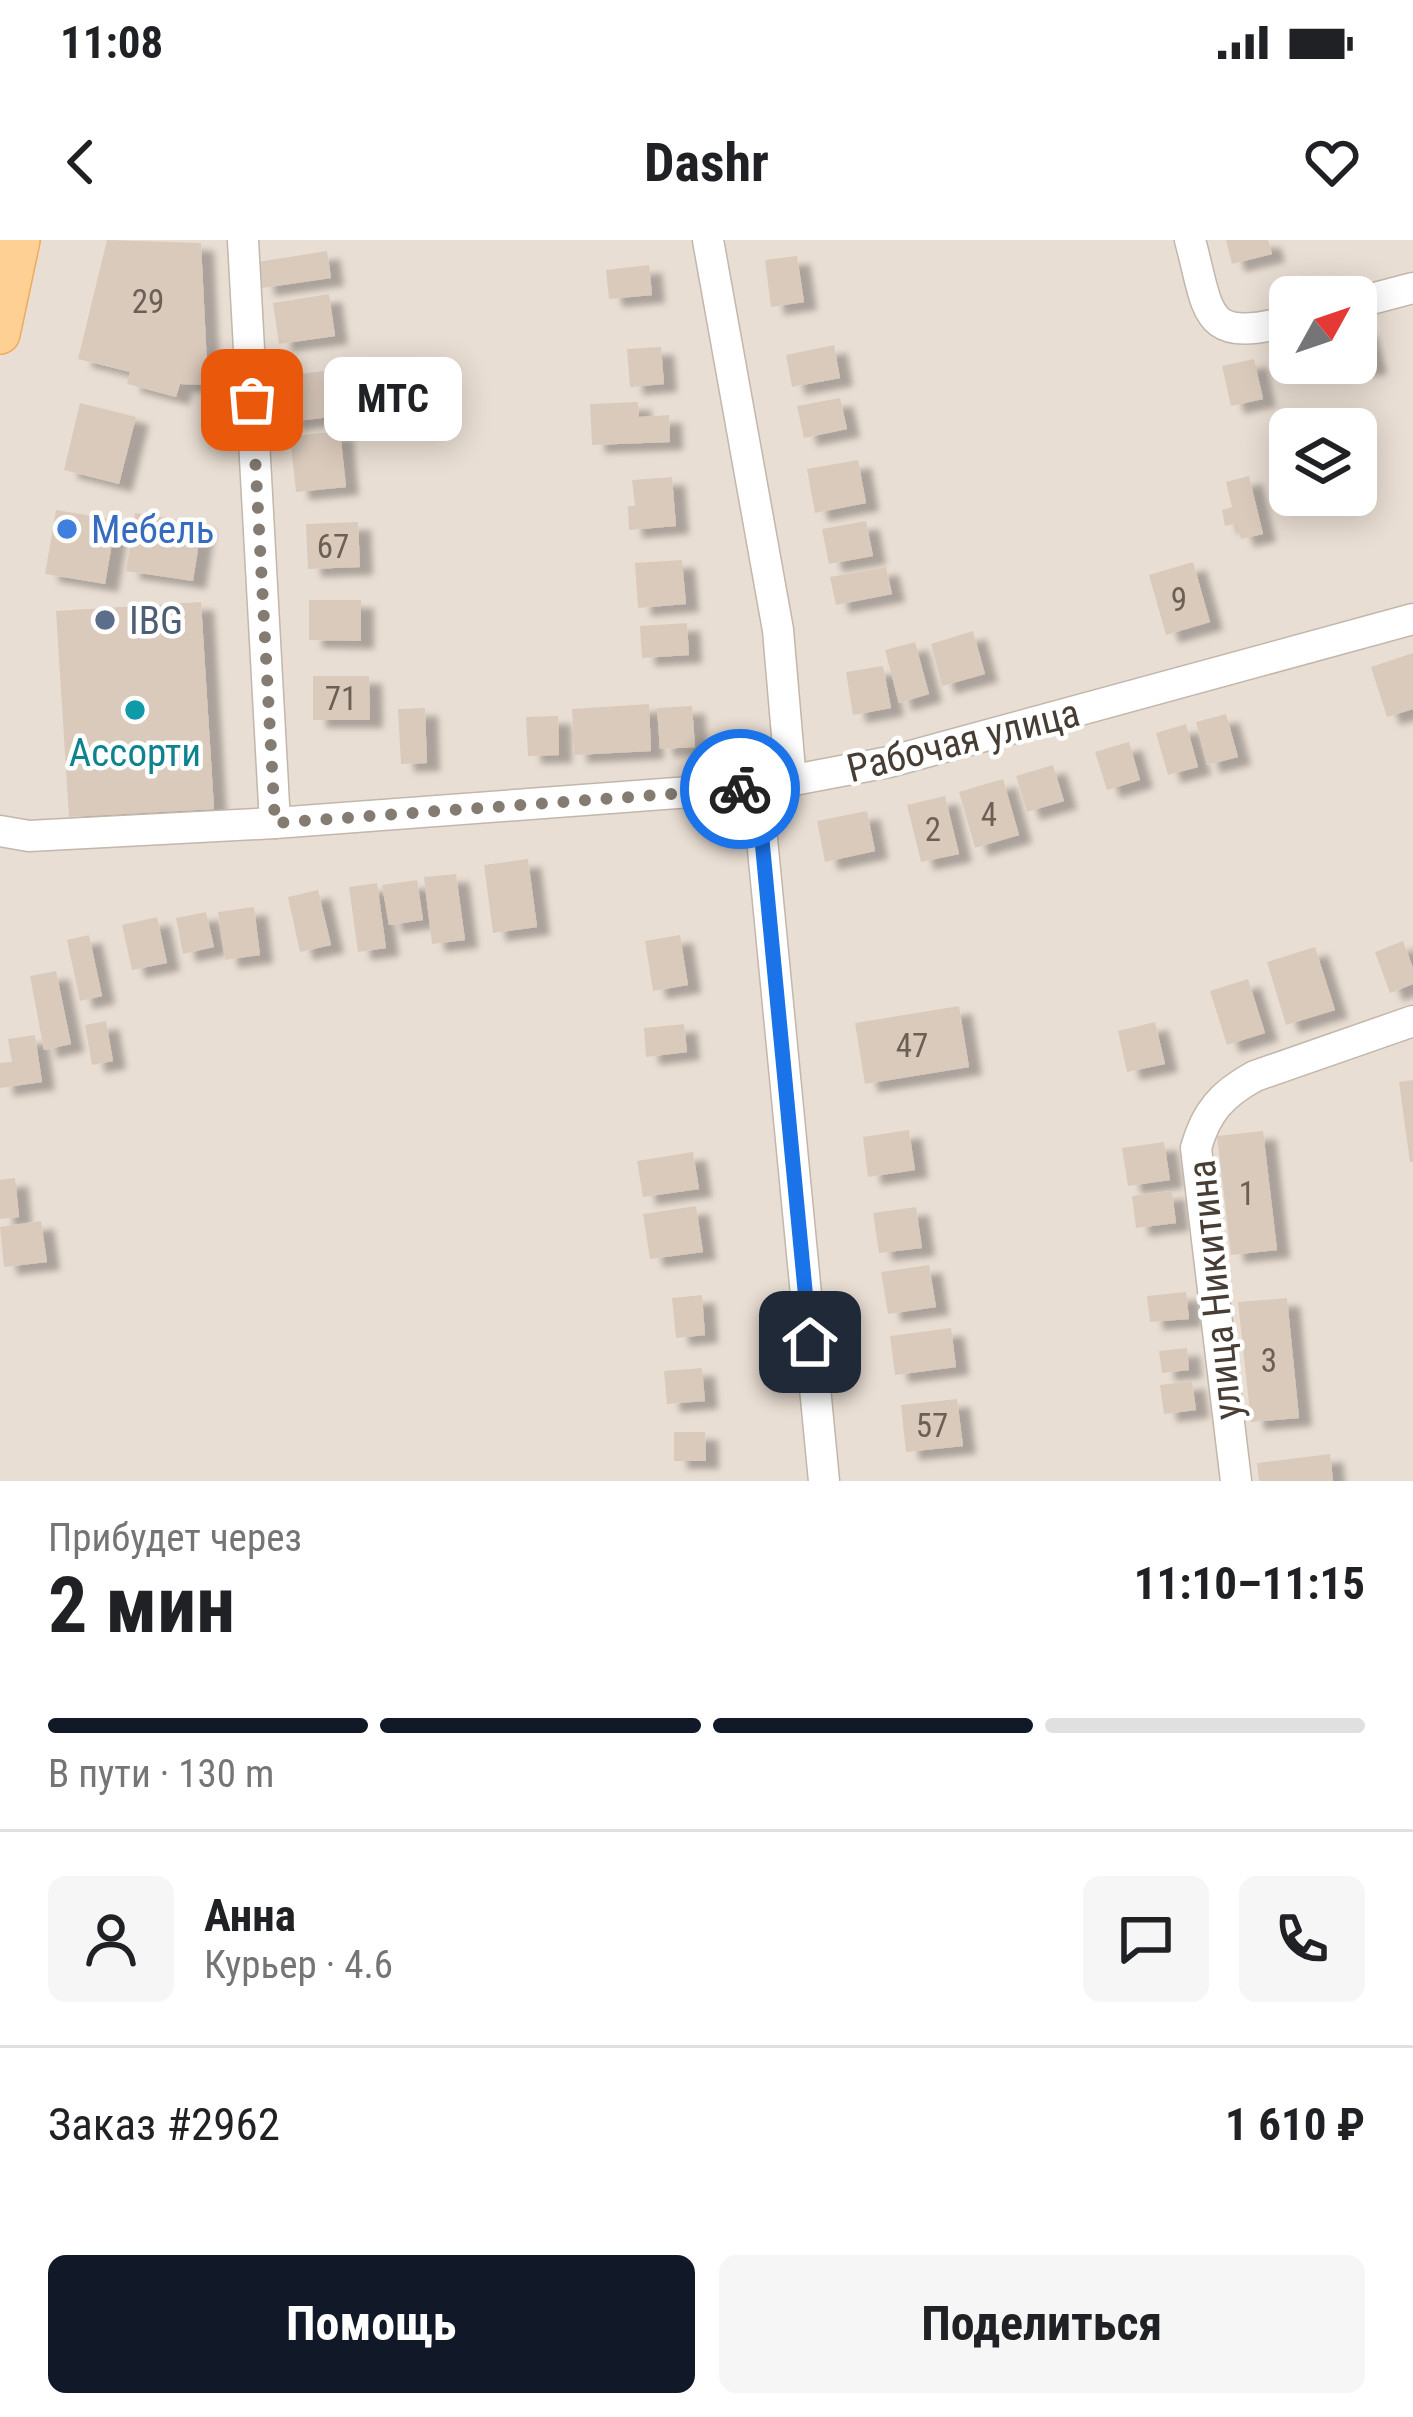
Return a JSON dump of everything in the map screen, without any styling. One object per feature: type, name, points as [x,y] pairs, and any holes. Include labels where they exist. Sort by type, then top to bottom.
[{"type":"main road","points":[[0,334],[20,240]]},
{"type":"street","points":[[243,240],[275,823]]},
{"type":"street","points":[[708,240],[778,630],[791,782]]},
{"type":"street","points":[[1190,240],[1210,312],[1221,324],[1234,331],[1269,325]]},
{"type":"street","points":[[1377,297],[1413,288]]},
{"type":"street","name":"Рабочая улица","points":[[0,831],[29,836],[275,823],[757,788],[889,762],[1413,619]]},
{"type":"street","points":[[757,788],[824,1481]]},
{"type":"street","name":"улица Никитина","points":[[1236,1481],[1196,1148],[1203,1124],[1230,1089],[1255,1076],[1413,1021]]},
{"type":"shaded area","points":[[0,240],[1413,240],[1413,1481],[0,1481]]},
{"type":"building","points":[[107,240],[201,243],[208,385],[180,384],[176,397],[127,384],[130,372],[78,359]]},
{"type":"building","points":[[1226,240],[1268,240],[1272,254],[1232,264]]},
{"type":"building","points":[[327,251],[331,278],[262,288],[258,262]]},
{"type":"building","points":[[797,256],[804,302],[771,307],[765,260]]},
{"type":"building","points":[[649,265],[652,295],[609,299],[606,270]]},
{"type":"building","points":[[329,294],[335,336],[279,344],[273,303]]},
{"type":"building","points":[[834,345],[840,378],[792,387],[786,355]]},
{"type":"building","points":[[661,347],[664,384],[630,387],[627,349]]},
{"type":"building","points":[[1254,359],[1263,399],[1231,406],[1222,366]]},
{"type":"building","points":[[348,368],[354,414],[289,422],[284,376]]},
{"type":"building","points":[[840,398],[847,429],[804,438],[797,406]]},
{"type":"building","points":[[638,402],[639,417],[669,415],[670,442],[592,445],[590,404]]},
{"type":"building","points":[[80,403],[136,417],[119,484],[64,470]]},
{"type":"building","points":[[340,431],[346,487],[296,492],[290,436]]},
{"type":"building","points":[[858,460],[866,503],[815,513],[807,469]]},
{"type":"building","points":[[1249,476],[1263,534],[1241,539],[1236,523],[1225,526],[1222,510],[1232,507],[1226,482]]},
{"type":"building","points":[[672,477],[676,526],[629,530],[628,506],[635,506],[632,480]]},
{"type":"building","points":[[56,510],[116,520],[105,584],[45,574]]},
{"type":"building","points":[[135,513],[202,523],[193,581],[126,571]]},
{"type":"building","points":[[866,521],[873,556],[829,564],[822,529]]},
{"type":"building","points":[[358,522],[360,567],[308,569],[306,524]]},
{"type":"building","points":[[682,560],[686,604],[638,608],[635,563]]},
{"type":"building","points":[[1193,562],[1210,622],[1166,635],[1149,575]]},
{"type":"building","points":[[886,567],[892,594],[836,605],[830,577]]},
{"type":"building","points":[[309,600],[361,600],[361,641],[309,640]]},
{"type":"building","name":"Ассорти","points":[[201,602],[214,809],[69,817],[56,611]]},
{"type":"building","points":[[687,623],[689,655],[642,658],[640,626]]},
{"type":"building","points":[[973,631],[985,674],[942,686],[931,644]]},
{"type":"building","points":[[915,642],[929,694],[899,703],[885,650]]},
{"type":"building","points":[[1413,653],[1413,709],[1387,717],[1371,667]]},
{"type":"building","points":[[883,666],[891,708],[853,715],[846,672]]},
{"type":"building","points":[[313,676],[369,676],[370,720],[313,720]]},
{"type":"building","points":[[649,704],[651,751],[574,755],[572,709]]},
{"type":"building","points":[[692,706],[695,747],[660,749],[657,708]]},
{"type":"building","points":[[425,708],[427,763],[401,764],[398,709]]},
{"type":"building","points":[[1226,714],[1238,757],[1207,765],[1196,722]]},
{"type":"building","points":[[558,716],[559,755],[528,756],[526,717]]},
{"type":"building","points":[[1186,724],[1198,767],[1168,775],[1156,733]]},
{"type":"building","points":[[1129,742],[1140,780],[1107,790],[1095,752]]},
{"type":"building","points":[[1053,765],[1064,801],[1027,812],[1016,776]]},
{"type":"building","points":[[1003,779],[1019,835],[975,848],[959,792]]},
{"type":"building","points":[[945,796],[959,854],[921,862],[907,805]]},
{"type":"building","points":[[867,811],[875,851],[825,862],[817,821]]},
{"type":"building","points":[[528,859],[537,927],[493,933],[484,865]]},
{"type":"building","points":[[456,874],[465,940],[432,944],[424,877]]},
{"type":"building","points":[[417,880],[423,920],[389,925],[382,885]]},
{"type":"building","points":[[377,883],[386,948],[358,952],[349,887]]},
{"type":"building","points":[[318,890],[331,945],[300,952],[288,897]]},
{"type":"building","points":[[254,907],[260,955],[225,960],[218,912]]},
{"type":"building","points":[[206,912],[214,947],[183,954],[176,918]]},
{"type":"building","points":[[157,917],[167,963],[132,970],[122,925]]},
{"type":"building","points":[[89,935],[102,996],[80,1001],[67,940]]},
{"type":"building","points":[[680,935],[688,985],[653,991],[645,941]]},
{"type":"building","points":[[1403,941],[1413,968],[1413,984],[1390,993],[1375,952]]},
{"type":"building","points":[[1315,947],[1335,1010],[1286,1025],[1267,962]]},
{"type":"building","points":[[56,971],[71,1044],[44,1050],[30,976]]},
{"type":"building","points":[[1248,979],[1265,1033],[1227,1045],[1210,991]]},
{"type":"building","points":[[959,1006],[969,1067],[865,1084],[855,1023]]},
{"type":"building","points":[[106,1021],[113,1061],[92,1065],[85,1025]]},
{"type":"building","points":[[1155,1022],[1165,1064],[1127,1072],[1118,1031]]},
{"type":"building","points":[[684,1024],[687,1052],[646,1057],[644,1028]]},
{"type":"building","points":[[35,1035],[42,1082],[0,1088],[0,1063],[12,1062],[8,1039]]},
{"type":"building","points":[[1413,1080],[1413,1162],[1410,1162],[1399,1082]]},
{"type":"building","points":[[909,1130],[915,1170],[868,1177],[863,1137]]},
{"type":"building","points":[[1263,1131],[1277,1250],[1231,1255],[1217,1136]]},
{"type":"building","points":[[1164,1142],[1170,1180],[1128,1186],[1122,1148]]},
{"type":"building","points":[[693,1152],[699,1189],[643,1197],[637,1161]]},
{"type":"building","points":[[15,1178],[19,1217],[0,1219],[0,1180]]},
{"type":"building","points":[[1172,1191],[1176,1223],[1136,1228],[1132,1196]]},
{"type":"building","points":[[696,1206],[703,1252],[650,1259],[643,1214]]},
{"type":"building","points":[[916,1207],[922,1248],[879,1253],[873,1213]]},
{"type":"building","points":[[41,1221],[47,1262],[4,1267],[0,1227]]},
{"type":"building","points":[[929,1265],[936,1307],[888,1314],[881,1272]]},
{"type":"building","points":[[1186,1292],[1189,1319],[1150,1322],[1147,1296]]},
{"type":"building","points":[[702,1295],[705,1335],[676,1338],[672,1298]]},
{"type":"building","points":[[1287,1298],[1299,1418],[1251,1422],[1238,1302]]},
{"type":"building","points":[[951,1328],[956,1367],[895,1375],[890,1336]]},
{"type":"building","points":[[1187,1348],[1189,1370],[1162,1373],[1159,1351]]},
{"type":"building","points":[[702,1368],[705,1401],[667,1404],[664,1371]]},
{"type":"building","points":[[1192,1381],[1196,1410],[1164,1414],[1160,1385]]},
{"type":"building","points":[[957,1399],[963,1446],[906,1452],[901,1405]]},
{"type":"building","points":[[674,1432],[705,1432],[706,1461],[674,1461]]},
{"type":"building","points":[[1330,1454],[1333,1481],[1259,1481],[1257,1463]]},
{"type":"way so far","points":[[252,400],[275,823],[740,789]]},
{"type":"place","name":"МТС","points":[[252,400]]},
{"type":"place","name":"Мебель","points":[[67,529]]},
{"type":"place","name":"IBG","points":[[105,620]]},
{"type":"place","name":"Ассорти","points":[[135,710]]},
{"type":"route","points":[[740,789],[757,788],[810,1342]]}]
